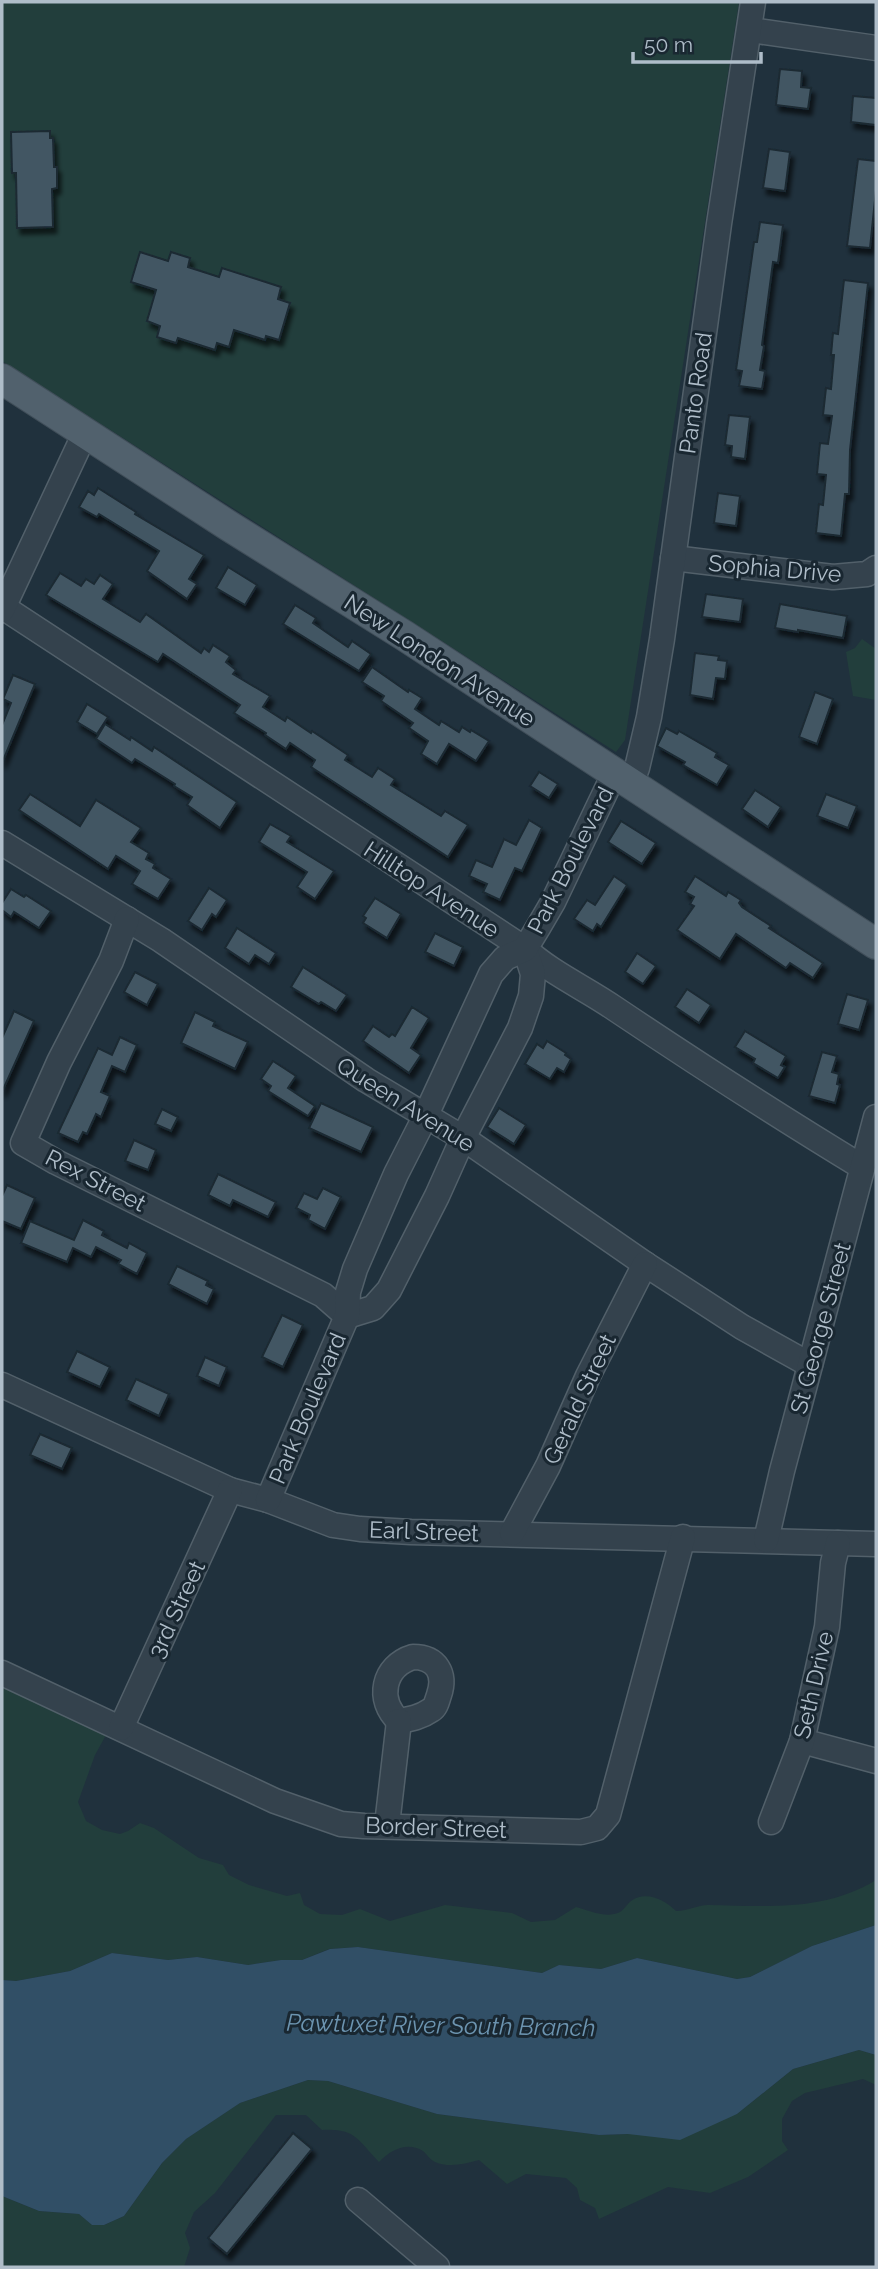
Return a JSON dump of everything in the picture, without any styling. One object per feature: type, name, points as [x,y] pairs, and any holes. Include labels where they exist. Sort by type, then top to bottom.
[{"type":"main road","name":"New London Avenue","points":[[2,379],[623,777],[876,944]]},
{"type":"street","name":"Panto Road","points":[[623,777],[637,768],[649,717],[753,2]]},
{"type":"street","points":[[750,30],[876,48]]},
{"type":"street","points":[[2,609],[85,433]]},
{"type":"street","name":"Sophia Drive","points":[[673,558],[833,577],[867,574],[876,568]]},
{"type":"street","name":"Hilltop Avenue","points":[[2,609],[525,949],[540,963],[593,993],[778,1116],[862,1167]]},
{"type":"street","name":"Park Boulevard","points":[[268,1500],[346,1316],[348,1292],[355,1269],[396,1174],[491,974],[505,958],[525,949],[623,777]]},
{"type":"street","name":"Queen Avenue","points":[[2,843],[161,940],[334,1058],[425,1117],[463,1138],[645,1264],[742,1327],[810,1366]]},
{"type":"street","name":"Rex Street","points":[[127,919],[111,961],[59,1062],[23,1143],[323,1295],[346,1316]]},
{"type":"street","name":"Park Boulevard","points":[[346,1316],[373,1308],[390,1290],[463,1138],[520,1028],[531,996],[533,974],[525,949]]},
{"type":"street","name":"St George Street","points":[[766,1540],[876,1117]]},
{"type":"street","name":"Gerald Street","points":[[512,1533],[548,1466],[588,1376],[645,1264]]},
{"type":"street","name":"Earl Street","points":[[2,1385],[230,1490],[268,1500],[333,1525],[360,1529],[876,1544]]},
{"type":"street","name":"3rd Street","points":[[121,1728],[230,1490]]},
{"type":"street","name":"Border Street","points":[[2,1673],[275,1801],[341,1824],[581,1832],[597,1828],[608,1815],[683,1537]]},
{"type":"street","name":"Seth Drive","points":[[771,1822],[802,1741],[827,1627],[833,1563],[838,1543]]},
{"type":"street","points":[[387,1825],[399,1721]]},
{"type":"street","points":[[802,1741],[876,1760]]},
{"type":"street","points":[[358,2200],[437,2267]]},
{"type":"green space","points":[[2,2],[739,2],[625,740],[616,752],[2,361]]},
{"type":"green space","points":[[862,639],[876,649],[876,700],[853,696],[846,652],[855,648]]},
{"type":"green space","points":[[2,1674],[111,1726],[95,1755],[78,1802],[86,1821],[102,1830],[120,1834],[140,1823],[154,1828],[199,1858],[223,1865],[229,1875],[249,1885],[287,1896],[300,1893],[304,1905],[320,1914],[342,1915],[360,1909],[390,1921],[445,1905],[512,1913],[531,1922],[555,1920],[576,1907],[610,1915],[622,1911],[631,1901],[643,1896],[661,1900],[676,1911],[708,1905],[794,1905],[836,1898],[876,1880],[876,1925],[812,1946],[750,1977],[737,1979],[637,1958],[601,1969],[559,1965],[542,1973],[358,1947],[329,1949],[302,1960],[248,1965],[197,1957],[168,1960],[112,1953],[70,1971],[16,1981],[2,1980]]},
{"type":"green space","points":[[859,2050],[876,2055],[876,2085],[863,2079],[805,2093],[792,2101],[782,2119],[782,2141],[788,2150],[748,2177],[710,2193],[668,2187],[599,2219],[595,2208],[580,2200],[577,2188],[566,2178],[526,2174],[507,2184],[479,2160],[457,2165],[440,2164],[423,2151],[411,2147],[399,2148],[379,2162],[349,2133],[322,2130],[306,2115],[276,2115],[215,2193],[194,2212],[185,2233],[190,2248],[184,2267],[2,2267],[2,2196],[39,2211],[79,2214],[92,2225],[104,2225],[124,2216],[162,2163],[186,2139],[240,2103],[308,2080],[328,2081],[437,2114],[599,2135],[628,2134],[737,2114],[793,2069]]},
{"type":"water","name":"Pawtuxet River South Branch","points":[[876,1925],[876,2055],[859,2050],[793,2069],[737,2114],[680,2140],[628,2134],[599,2135],[437,2114],[328,2081],[308,2080],[240,2103],[186,2139],[162,2163],[124,2216],[104,2225],[92,2225],[79,2214],[39,2211],[2,2196],[2,1980],[16,1981],[70,1971],[112,1953],[168,1960],[197,1957],[248,1965],[302,1960],[330,1949],[358,1947],[542,1973],[559,1965],[601,1969],[637,1958],[737,1979],[750,1977],[812,1946]]},
{"type":"building","points":[[780,69],[802,71],[801,87],[811,88],[808,109],[776,105]]},
{"type":"building","points":[[853,96],[876,98],[876,125],[851,122]]},
{"type":"building","points":[[50,131],[50,138],[53,138],[54,167],[57,167],[57,188],[52,189],[53,227],[17,228],[16,173],[12,173],[11,132]]},
{"type":"building","points":[[769,149],[790,152],[785,191],[763,188]]},
{"type":"building","points":[[858,159],[876,161],[870,248],[847,246]]},
{"type":"building","points":[[760,222],[783,225],[778,263],[773,262],[762,345],[760,370],[765,371],[762,389],[739,386],[742,371],[736,370],[754,242],[757,242]]},
{"type":"building","points":[[140,252],[168,261],[171,252],[190,258],[188,267],[219,277],[222,268],[281,287],[278,299],[290,303],[279,340],[266,336],[265,340],[234,330],[229,347],[217,343],[215,350],[178,338],[176,343],[157,337],[160,326],[147,321],[156,290],[131,282]]},
{"type":"building","points":[[844,280],[868,283],[850,450],[849,494],[845,494],[841,536],[816,533],[819,504],[823,505],[826,475],[817,474],[820,443],[828,444],[832,416],[823,415],[826,388],[831,389],[833,333],[838,334]]},
{"type":"building","points":[[729,415],[750,417],[745,459],[731,457],[732,446],[725,445]]},
{"type":"building","points":[[98,488],[136,512],[135,514],[204,555],[189,579],[197,584],[187,599],[147,571],[159,551],[99,514],[97,517],[79,507],[88,491],[94,495]]},
{"type":"building","points":[[718,493],[740,496],[736,526],[714,523]]},
{"type":"building","points":[[228,567],[257,585],[245,605],[216,588]]},
{"type":"building","points":[[60,573],[81,586],[86,579],[94,584],[100,575],[113,584],[103,599],[140,622],[146,614],[201,653],[204,648],[209,652],[213,645],[230,656],[226,662],[236,670],[233,674],[270,696],[263,707],[285,721],[287,717],[311,733],[312,731],[348,755],[345,760],[372,777],[378,768],[395,779],[391,785],[441,816],[445,811],[468,825],[448,857],[311,767],[315,760],[290,743],[286,749],[234,713],[240,705],[163,654],[158,662],[46,595]]},
{"type":"building","points":[[706,594],[743,599],[740,622],[702,617]]},
{"type":"building","points":[[780,604],[847,616],[843,638],[775,628]]},
{"type":"building","points":[[295,605],[316,618],[313,623],[348,647],[352,641],[371,654],[359,671],[283,624]]},
{"type":"building","points":[[695,653],[719,656],[718,660],[727,661],[725,679],[716,678],[713,699],[690,695]]},
{"type":"building","points":[[372,667],[408,692],[409,690],[422,698],[415,709],[439,725],[441,721],[459,732],[462,727],[489,741],[476,761],[449,744],[437,764],[421,754],[428,741],[409,728],[413,723],[381,701],[384,696],[362,682]]},
{"type":"building","points":[[13,675],[35,684],[2,763],[2,725],[11,703],[3,699]]},
{"type":"building","points":[[815,692],[833,699],[817,744],[799,737]]},
{"type":"building","points":[[87,704],[108,717],[97,734],[77,722]]},
{"type":"building","points":[[105,724],[152,751],[154,747],[237,802],[220,828],[187,805],[192,797],[174,786],[175,784],[135,759],[132,763],[96,739]]},
{"type":"building","points":[[666,728],[677,734],[679,731],[717,753],[715,757],[729,765],[717,785],[657,746]]},
{"type":"building","points":[[539,772],[558,784],[549,798],[530,786]]},
{"type":"building","points":[[755,790],[781,807],[768,827],[742,809]]},
{"type":"building","points":[[30,794],[80,826],[96,800],[141,828],[131,842],[149,853],[146,859],[155,864],[153,868],[171,879],[158,899],[132,884],[140,871],[116,856],[108,869],[19,810]]},
{"type":"building","points":[[826,794],[857,806],[848,828],[817,816]]},
{"type":"building","points":[[529,820],[542,828],[522,871],[515,868],[500,900],[483,892],[487,884],[469,876],[476,860],[492,867],[504,839],[516,845]]},
{"type":"building","points":[[621,821],[656,843],[642,864],[608,842]]},
{"type":"building","points":[[270,824],[291,836],[287,842],[334,871],[315,899],[297,887],[307,872],[259,842]]},
{"type":"building","points":[[614,876],[627,885],[601,927],[597,924],[593,931],[574,919],[587,900],[595,905]]},
{"type":"building","points":[[695,876],[726,896],[728,892],[741,900],[739,903],[742,907],[771,926],[769,928],[823,963],[813,978],[790,963],[786,968],[736,934],[720,959],[677,930],[694,906],[690,904],[694,897],[685,892]]},
{"type":"building","points":[[209,888],[227,900],[216,917],[212,914],[202,930],[188,921]]},
{"type":"building","points":[[11,889],[51,911],[39,928],[14,912],[11,917],[2,910],[2,903]]},
{"type":"building","points":[[375,898],[401,914],[387,938],[363,923],[366,918],[363,916]]},
{"type":"building","points":[[237,928],[276,953],[269,964],[255,955],[249,964],[225,948]]},
{"type":"building","points":[[435,933],[463,947],[454,966],[425,952]]},
{"type":"building","points":[[637,953],[656,966],[643,984],[625,972]]},
{"type":"building","points":[[303,967],[347,995],[336,1011],[291,987]]},
{"type":"building","points":[[135,972],[158,984],[147,1005],[124,992]]},
{"type":"building","points":[[687,989],[711,1005],[699,1023],[675,1007]]},
{"type":"building","points":[[847,994],[868,1000],[859,1030],[838,1024]]},
{"type":"building","points":[[412,1007],[429,1018],[411,1048],[421,1055],[409,1073],[363,1041],[373,1026],[389,1037],[392,1034],[395,1036]]},
{"type":"building","points":[[14,1011],[34,1021],[2,1092],[2,1038]]},
{"type":"building","points":[[195,1012],[215,1022],[213,1026],[248,1042],[235,1069],[181,1043]]},
{"type":"building","points":[[745,1031],[786,1056],[781,1065],[785,1067],[778,1078],[753,1063],[755,1059],[735,1047]]},
{"type":"building","points":[[120,1037],[137,1045],[125,1072],[112,1066],[101,1092],[110,1096],[101,1117],[96,1114],[87,1134],[83,1132],[78,1142],[58,1133],[98,1048],[112,1055]]},
{"type":"building","points":[[547,1041],[571,1059],[564,1072],[557,1068],[550,1079],[525,1064],[537,1044],[543,1048]]},
{"type":"building","points":[[822,1052],[837,1056],[832,1072],[839,1074],[837,1084],[840,1085],[835,1103],[809,1096]]},
{"type":"building","points":[[273,1061],[296,1076],[288,1088],[315,1106],[308,1116],[268,1091],[271,1086],[261,1079]]},
{"type":"building","points":[[321,1103],[373,1127],[361,1152],[309,1128]]},
{"type":"building","points":[[499,1108],[526,1125],[514,1144],[487,1127]]},
{"type":"building","points":[[162,1109],[178,1117],[171,1131],[155,1124]]},
{"type":"building","points":[[134,1140],[156,1150],[148,1170],[125,1161]]},
{"type":"building","points":[[218,1174],[276,1202],[268,1217],[233,1200],[230,1206],[208,1195]]},
{"type":"building","points":[[7,1185],[35,1198],[21,1229],[2,1221],[2,1196]]},
{"type":"building","points":[[323,1188],[341,1197],[325,1229],[308,1220],[310,1215],[296,1208],[304,1193],[317,1199]]},
{"type":"building","points":[[83,1220],[104,1231],[102,1235],[127,1248],[129,1243],[147,1253],[137,1274],[118,1264],[121,1260],[96,1247],[91,1257],[73,1248],[67,1262],[21,1243],[30,1221],[74,1240]]},
{"type":"building","points":[[177,1266],[208,1281],[206,1285],[214,1289],[207,1304],[168,1284]]},
{"type":"building","points":[[282,1315],[303,1325],[283,1367],[262,1357]]},
{"type":"building","points":[[77,1351],[110,1367],[100,1387],[67,1372]]},
{"type":"building","points":[[205,1357],[227,1367],[219,1386],[197,1376]]},
{"type":"building","points":[[136,1379],[169,1394],[159,1416],[126,1400]]},
{"type":"building","points":[[40,1434],[72,1448],[62,1469],[30,1455]]},
{"type":"building","points":[[293,2133],[312,2149],[227,2254],[208,2238]]}]
